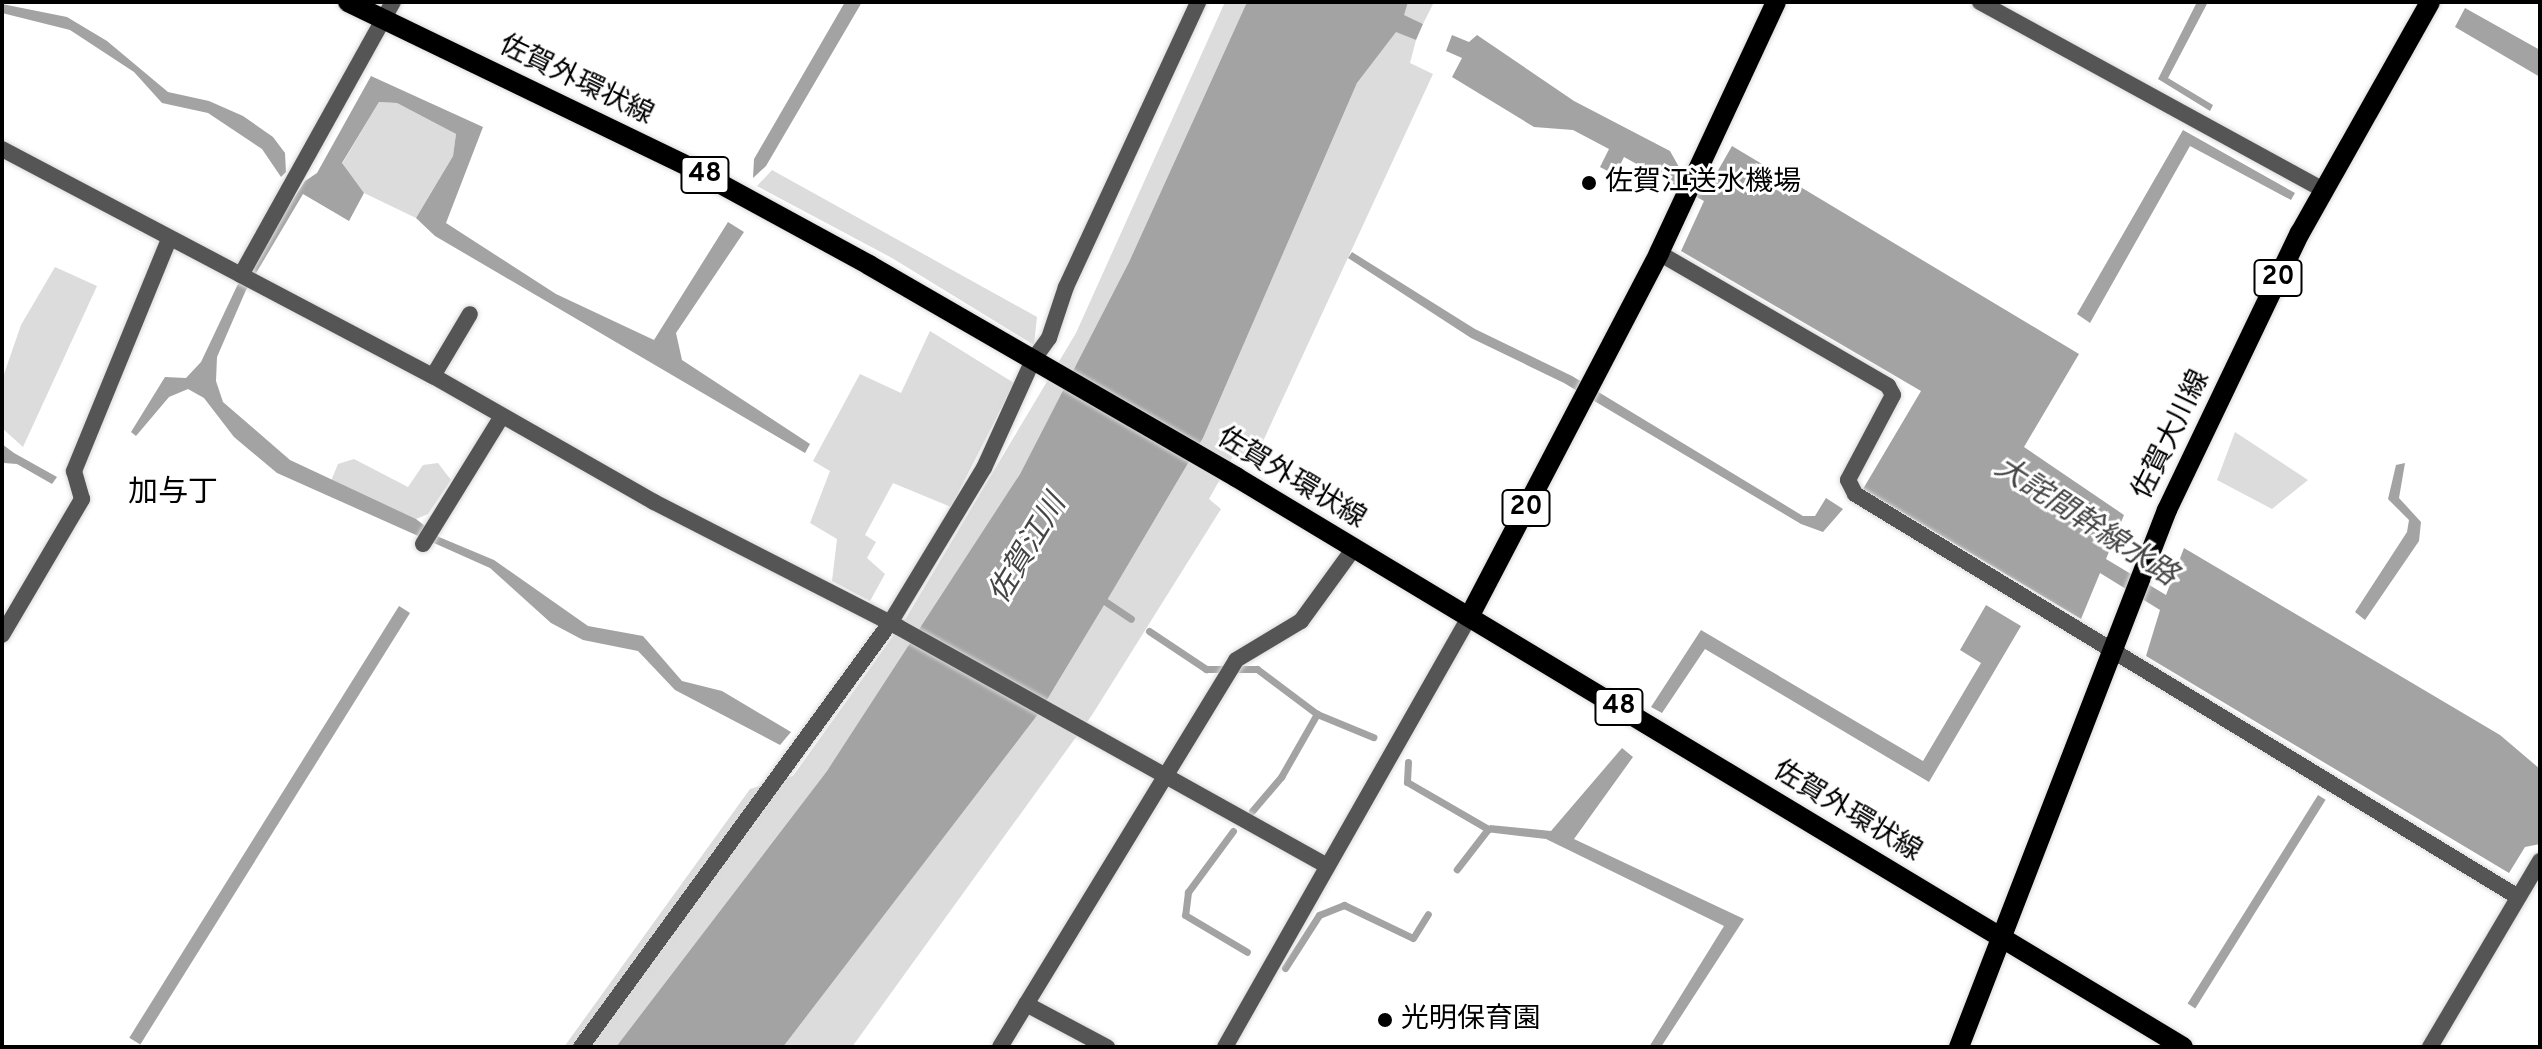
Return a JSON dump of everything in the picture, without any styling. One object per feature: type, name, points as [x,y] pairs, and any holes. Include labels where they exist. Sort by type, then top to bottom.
[{"type":"main road","name":"佐賀外環状線","points":[[348,2],[388,11],[695,170],[1033,360],[1236,477],[2183,1047]]},
{"type":"main road","name":"20","points":[[1469,617],[1659,253],[1776,2]]},
{"type":"main road","name":"佐賀大川線","points":[[1959,1047],[2144,562],[2324,190],[2430,2]]},
{"type":"street","points":[[581,1047],[894,625],[984,468],[1033,360],[1049,338],[1066,287],[1198,2]]},
{"type":"street","points":[[1980,2],[2324,190]]},
{"type":"street","points":[[248,279],[388,11]]},
{"type":"street","points":[[2,149],[433,376],[502,416],[894,625],[1165,772],[1325,865]]},
{"type":"street","points":[[2,635],[82,499],[74,471],[169,239]]},
{"type":"street","points":[[1659,253],[1888,386],[1893,395],[1848,480],[1855,494],[2518,897]]},
{"type":"street","points":[[433,376],[470,314]]},
{"type":"street","points":[[423,544],[437,527],[502,416]]},
{"type":"street","points":[[1000,1047],[1236,660],[1301,621],[1354,548]]},
{"type":"street","points":[[1225,1047],[1325,865],[1469,617]]},
{"type":"street","points":[[2430,1047],[2540,861]]},
{"type":"street","points":[[1026,1004],[1107,1047]]},
{"type":"shaded area","points":[[1225,2],[1247,2],[1129,262],[1020,474],[912,647],[827,771],[616,1047],[564,1047],[750,789],[793,776],[906,618],[1076,333]]},
{"type":"shaded area","points":[[1408,2],[1434,2],[1423,24],[1403,15]]},
{"type":"shaded area","points":[[1396,31],[1416,40],[1410,63],[1433,74],[1252,465],[1234,454],[1209,499],[1221,509],[1092,715],[852,1047],[783,1047],[1039,713],[1106,602],[1203,438],[1357,83]]},
{"type":"shaded area","points":[[379,102],[397,103],[456,134],[453,156],[416,218],[364,193],[342,164]]},
{"type":"shaded area","points":[[772,170],[1037,317],[1034,345],[892,258],[757,186]]},
{"type":"shaded area","points":[[55,267],[97,286],[23,447],[2,428],[2,380],[21,325]]},
{"type":"shaded area","points":[[930,331],[1014,383],[951,507],[893,483],[865,535],[876,542],[867,558],[885,574],[870,601],[832,581],[837,539],[810,523],[830,471],[813,461],[860,374],[901,393]]},
{"type":"shaded area","points":[[2235,432],[2308,480],[2272,509],[2217,480]]},
{"type":"shaded area","points":[[354,459],[408,487],[423,465],[438,463],[451,480],[428,514],[416,519],[331,481],[338,464]]},
{"type":"water","points":[[845,2],[862,2],[766,166],[753,178],[754,159]]},
{"type":"water","name":"佐賀江川","points":[[1247,2],[1408,2],[1404,15],[1423,24],[1416,40],[1396,32],[1357,83],[1203,438],[1039,713],[783,1047],[616,1047],[827,771],[1020,474],[1129,262]]},
{"type":"water","points":[[2197,2],[2208,2],[2168,78],[2213,105],[2210,111],[2158,79]]},
{"type":"water","points":[[2,4],[67,17],[107,41],[168,92],[209,101],[243,116],[273,137],[285,153],[286,172],[281,177],[262,149],[208,113],[162,103],[134,72],[70,30],[2,13]]},
{"type":"water","points":[[2465,8],[2540,50],[2540,77],[2455,27]]},
{"type":"water","name":"大詫間幹線水路","points":[[1452,35],[1469,42],[1477,35],[1574,101],[1670,151],[1679,167],[1712,181],[1732,146],[2079,354],[2024,447],[2124,515],[2106,559],[2166,595],[2184,548],[2500,735],[2540,769],[2540,844],[2525,847],[2509,873],[2146,656],[2160,610],[2100,573],[2081,619],[1863,489],[1921,391],[1681,251],[1704,201],[1624,157],[1615,175],[1600,167],[1609,149],[1573,130],[1534,127],[1452,77],[1462,58],[1446,51]]},
{"type":"water","points":[[371,76],[483,127],[446,223],[556,294],[654,340],[728,222],[744,232],[676,333],[682,360],[810,444],[805,453],[435,236],[416,218],[453,156],[456,134],[397,103],[379,102],[342,163],[364,193],[349,221],[303,194],[246,290],[217,357],[216,381],[223,402],[290,460],[416,519],[439,537],[494,560],[588,626],[643,636],[682,681],[722,691],[791,732],[780,745],[675,690],[638,651],[583,640],[551,623],[490,568],[277,473],[234,437],[204,398],[188,389],[169,397],[136,436],[131,432],[165,377],[186,378],[201,362],[237,286],[305,181],[317,173]]},
{"type":"water","points":[[2183,130],[2295,193],[2291,200],[2190,146],[2090,323],[2077,314]]},
{"type":"water","points":[[1352,252],[1475,329],[1572,376],[1803,516],[1815,516],[1826,498],[1843,509],[1823,532],[1801,524],[1564,383],[1471,338],[1348,258]]},
{"type":"water","points":[[2,444],[57,477],[52,484],[17,464],[4,463]]},
{"type":"water","points":[[2405,463],[2399,498],[2421,522],[2419,541],[2365,620],[2355,612],[2407,532],[2409,520],[2388,499],[2396,465]]},
{"type":"water","points":[[1986,605],[2021,626],[1929,782],[1705,649],[1662,713],[1651,707],[1701,630],[1923,761],[1981,663],[1960,650]]},
{"type":"water","points":[[399,606],[410,613],[140,1045],[129,1038]]},
{"type":"water","points":[[1622,748],[1633,757],[1574,839],[1744,919],[1661,1047],[1649,1047],[1724,926],[1546,839],[1486,832],[1490,825],[1551,831]]},
{"type":"water","points":[[2318,795],[2326,800],[2195,1008],[2188,1004]]},
{"type":"waterway","points":[[1106,602],[1131,619]]},
{"type":"waterway","points":[[1149,631],[1206,669],[1257,669],[1317,714],[1373,737]]},
{"type":"waterway","points":[[1252,811],[1281,777],[1317,714]]},
{"type":"waterway","points":[[1408,762],[1407,782],[1488,829],[1457,869]]},
{"type":"waterway","points":[[1233,831],[1188,892],[1185,915],[1247,952]]},
{"type":"waterway","points":[[1285,968],[1319,915],[1344,905],[1413,938],[1428,914]]},
{"type":"place","name":"佐賀江送水機場","points":[[1589,183]]},
{"type":"place","name":"光明保育園","points":[[1385,1020]]},
{"type":"district","name":"加与丁","points":[[173,494]]}]
